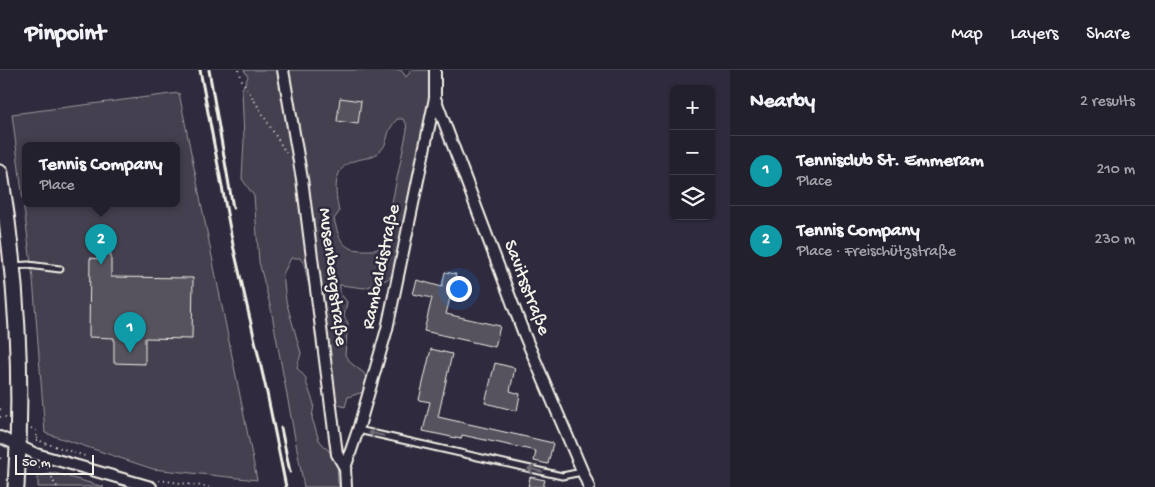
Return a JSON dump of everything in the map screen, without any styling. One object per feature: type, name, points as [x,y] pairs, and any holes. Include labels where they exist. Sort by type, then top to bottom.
[{"type":"main road","points":[[0,173],[13,266],[17,327],[19,445],[16,487]]},
{"type":"street","name":"Musenbergstraße","points":[[284,70],[302,179],[337,454],[345,468],[346,487]]},
{"type":"street","name":"Rambaldistraße","points":[[345,468],[387,329],[435,98],[435,70]]},
{"type":"street","name":"Savitsstraße","points":[[435,98],[524,334],[589,487]]},
{"type":"street","points":[[0,437],[36,454],[151,487]]},
{"type":"lane","points":[[13,266],[60,269]]},
{"type":"lane","points":[[358,430],[562,476],[583,472]]},
{"type":"path","points":[[240,70],[242,80],[287,154]]},
{"type":"path","points":[[0,409],[4,412]]},
{"type":"path","points":[[36,467],[48,467],[55,485],[58,487]]},
{"type":"shaded area","points":[[244,70],[401,70],[406,77],[412,70],[433,70],[430,98],[396,273],[386,280],[365,288],[340,285],[340,293],[347,302],[344,316],[348,323],[345,355],[352,364],[364,373],[370,384],[366,391],[348,397],[345,407],[336,404],[304,264],[300,258],[291,258],[283,274],[286,301],[301,353],[297,368],[306,378],[314,404],[312,418],[319,440],[337,460],[340,487],[304,487],[271,309],[259,262],[254,196],[242,179],[244,140],[242,89],[248,77]],"holes":[[[397,119],[403,119],[407,130],[383,246],[371,250],[350,248],[342,242],[334,219],[339,212],[336,196],[339,174],[349,163],[370,157],[379,152],[385,145],[389,131]]]},
{"type":"shaded area","points":[[179,93],[257,480],[153,469],[45,433],[33,279],[24,207],[180,207],[180,142],[22,142],[22,193],[12,114]]},
{"type":"shaded area","points":[[55,473],[104,487],[38,487],[38,476]]},
{"type":"building","points":[[340,98],[361,101],[358,124],[337,121]]},
{"type":"building","points":[[100,254],[111,254],[111,277],[193,278],[192,339],[145,338],[145,364],[114,363],[114,338],[89,337],[90,258],[99,259]]},
{"type":"building","points":[[445,272],[456,274],[446,314],[500,326],[495,347],[424,331],[432,298],[413,294],[417,280],[442,287]]},
{"type":"building","points":[[431,349],[452,354],[438,417],[553,443],[548,464],[534,461],[536,451],[462,435],[461,439],[423,431],[430,402],[419,400]]},
{"type":"building","points":[[495,363],[515,368],[510,391],[520,394],[517,411],[485,403]]},
{"type":"building","points":[[530,477],[545,480],[543,487],[528,487]]},
{"type":"railway","points":[[200,70],[233,245],[267,393],[286,487]]},
{"type":"railway","points":[[209,70],[233,208]]},
{"type":"railway","points":[[281,428],[290,472]]},
{"type":"place","name":"Tennis Company","points":[[101,265]]},
{"type":"place","name":"Tennisclub St. Emmeram","points":[[130,353]]}]
